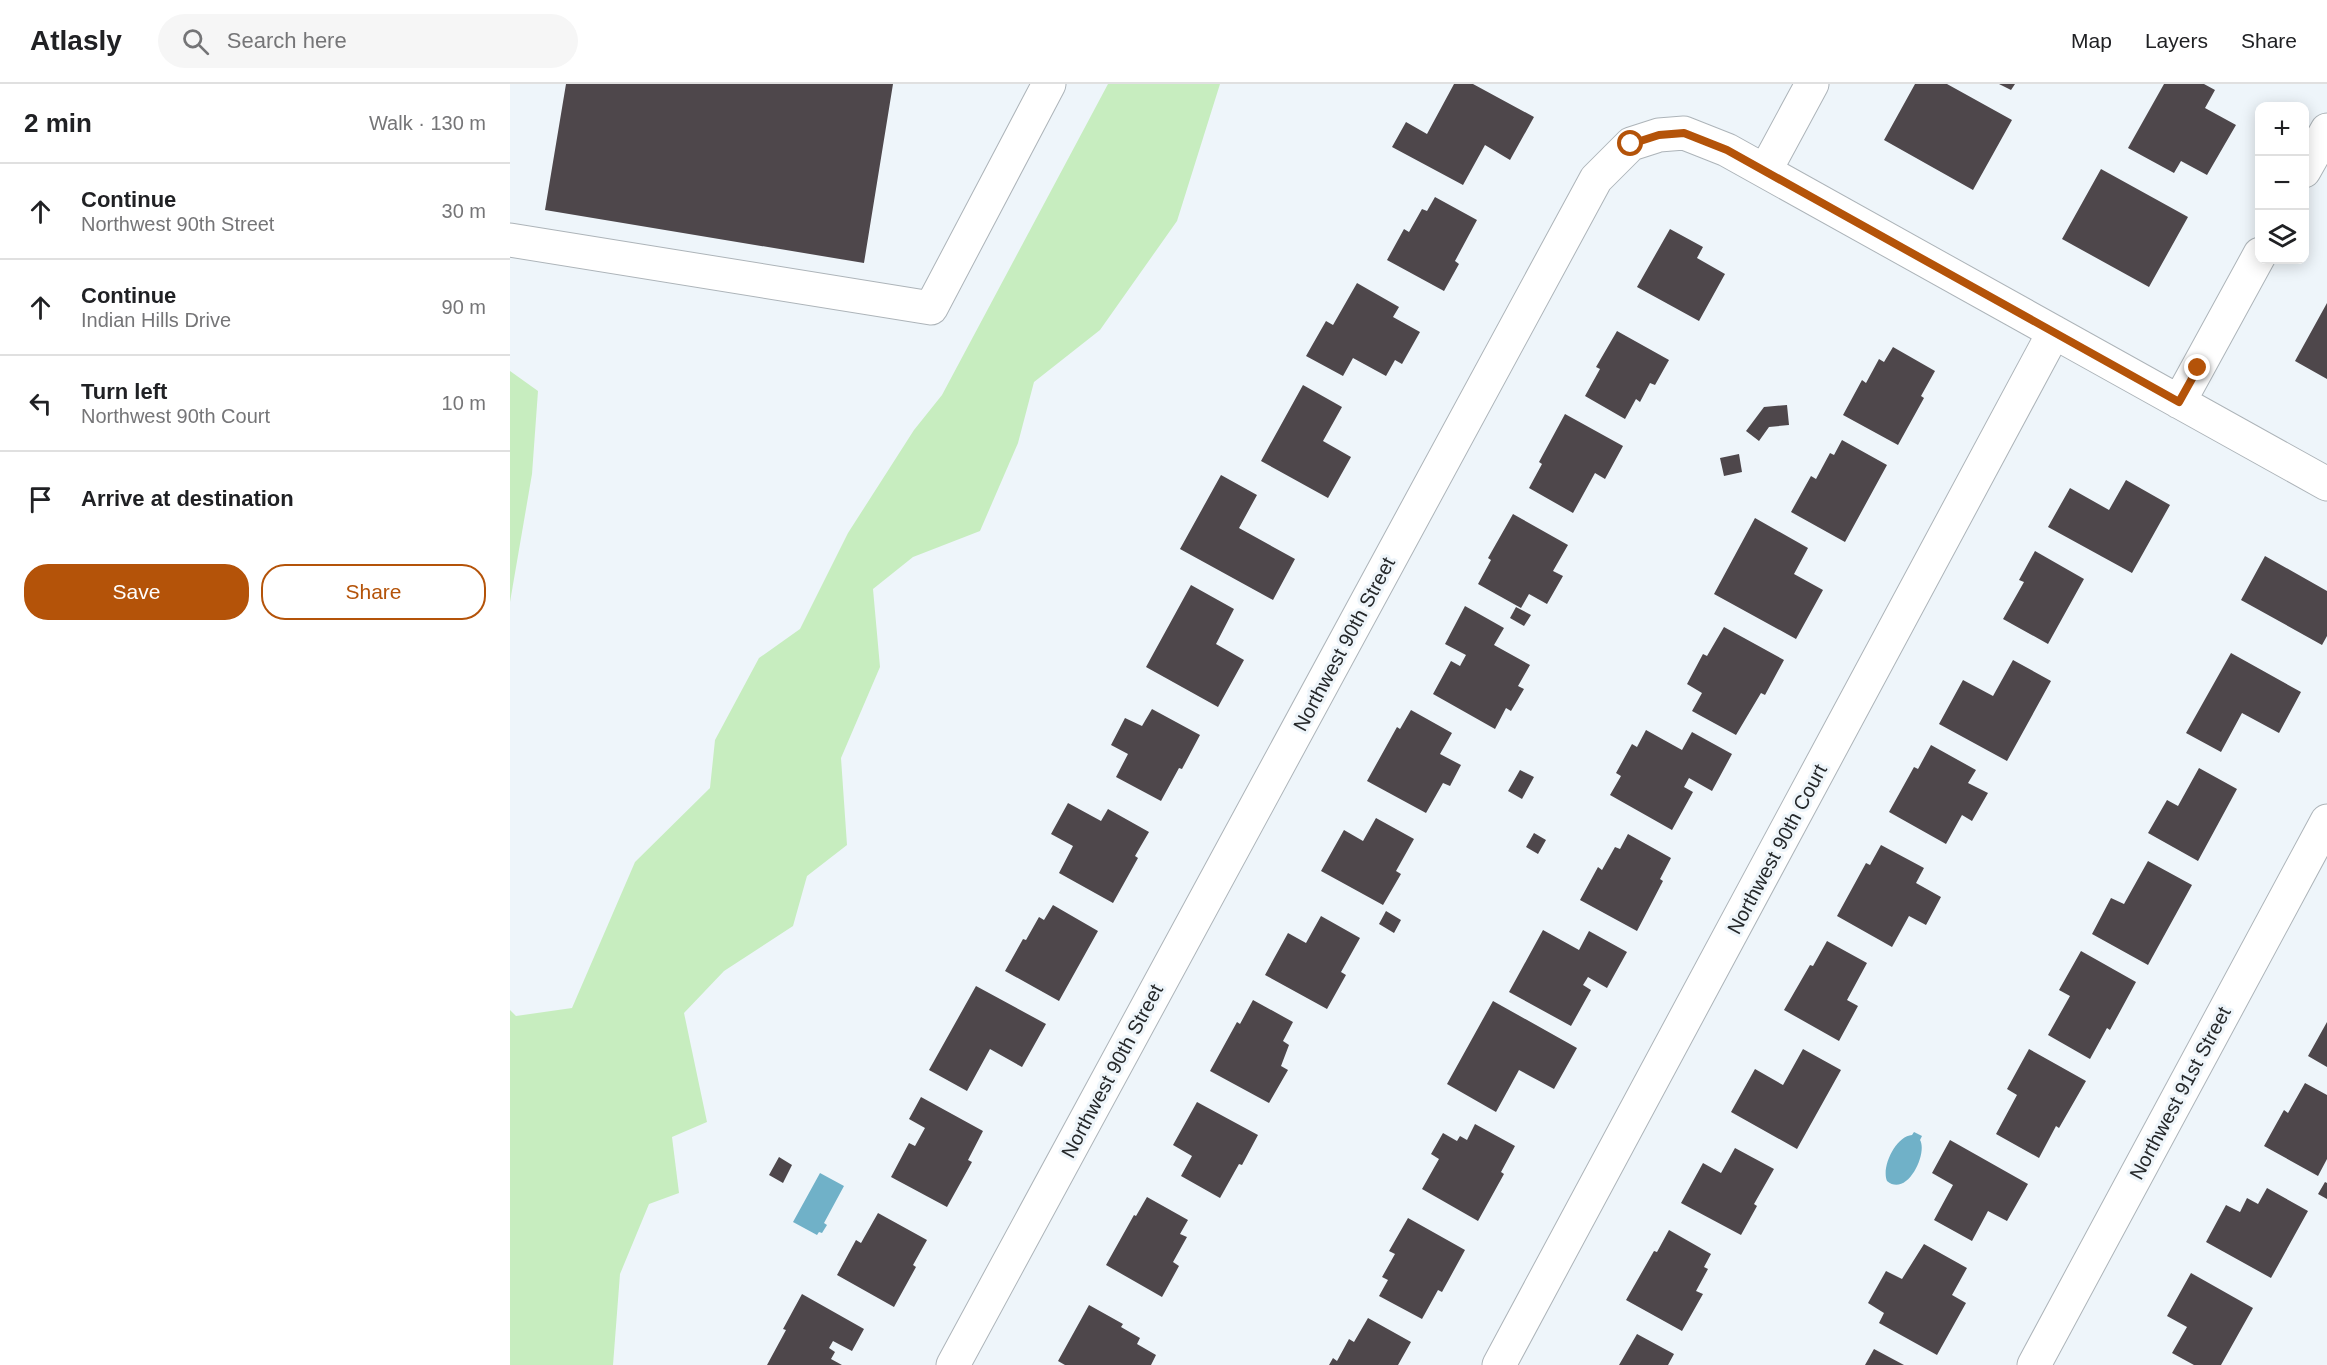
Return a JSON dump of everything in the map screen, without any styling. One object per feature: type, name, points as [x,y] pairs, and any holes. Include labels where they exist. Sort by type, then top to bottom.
[{"type":"street","points":[[1765,171],[1812,84]]},
{"type":"street","points":[[510,240],[931,308],[1045,85]]},
{"type":"street","points":[[2309,162],[2327,130]]},
{"type":"street","name":"Northwest 90th Street","points":[[953,1365],[1596,178],[1631,144],[1659,135],[1684,133],[1727,150],[2327,484]]},
{"type":"street","points":[[2179,402],[2255,261]]},
{"type":"street","name":"Northwest 90th Court","points":[[1498,1365],[2054,332]]},
{"type":"street","name":"Northwest 91st Street","points":[[2034,1365],[2327,821]]},
{"type":"green space","points":[[1108,84],[1220,84],[1177,221],[1100,330],[1034,382],[1018,443],[980,531],[913,557],[873,589],[880,667],[841,758],[847,845],[807,876],[793,926],[724,971],[684,1013],[707,1122],[672,1137],[679,1193],[649,1204],[620,1274],[613,1365],[510,1365],[510,1010],[516,1016],[572,1008],[635,862],[710,788],[715,740],[759,658],[800,629],[848,533],[914,430],[942,395]]},
{"type":"green space","points":[[510,371],[538,391],[532,474],[510,602]]},
{"type":"water","points":[[1914,1132],[1922,1136],[1918,1163],[1908,1179],[1902,1184],[1894,1185],[1887,1181],[1886,1175],[1891,1153],[1900,1141]]},
{"type":"water","points":[[820,1173],[844,1186],[824,1223],[827,1225],[822,1233],[819,1232],[817,1235],[793,1222]]},
{"type":"building","points":[[566,84],[893,84],[864,263],[545,210]]},
{"type":"building","points":[[1454,84],[1473,84],[1534,117],[1510,160],[1485,145],[1463,185],[1392,147],[1406,122],[1427,134]]},
{"type":"building","points":[[1915,84],[1947,84],[2012,120],[1973,190],[1884,140]]},
{"type":"building","points":[[1999,84],[2015,84],[2011,90]]},
{"type":"building","points":[[2164,84],[2204,84],[2215,90],[2205,108],[2236,125],[2207,175],[2181,161],[2174,173],[2128,148]]},
{"type":"building","points":[[2101,169],[2188,217],[2149,287],[2062,239]]},
{"type":"building","points":[[1435,197],[1477,220],[1455,261],[1459,264],[1444,291],[1387,260],[1404,229],[1409,232],[1422,209],[1427,211]]},
{"type":"building","points":[[1670,229],[1703,247],[1697,258],[1725,274],[1699,321],[1637,287]]},
{"type":"building","points":[[1357,283],[1399,307],[1393,317],[1420,332],[1402,364],[1395,360],[1386,376],[1353,358],[1343,376],[1306,356],[1326,321],[1333,325]]},
{"type":"building","points":[[2327,303],[2327,379],[2295,361]]},
{"type":"building","points":[[1617,331],[1669,360],[1655,385],[1650,383],[1640,402],[1636,399],[1625,419],[1585,396],[1600,369],[1596,367]]},
{"type":"building","points":[[1893,347],[1935,371],[1921,396],[1924,398],[1898,445],[1843,415],[1862,380],[1866,383],[1879,359],[1884,362]]},
{"type":"building","points":[[1303,385],[1342,407],[1323,441],[1351,457],[1328,498],[1261,461]]},
{"type":"building","points":[[1787,405],[1789,425],[1769,427],[1759,441],[1746,431],[1764,407]]},
{"type":"building","points":[[1565,414],[1623,446],[1605,479],[1595,473],[1573,513],[1529,488],[1542,464],[1539,462]]},
{"type":"building","points":[[1842,440],[1887,465],[1845,542],[1791,512],[1811,476],[1816,479],[1830,453],[1834,455]]},
{"type":"building","points":[[1739,454],[1742,472],[1724,476],[1720,458]]},
{"type":"building","points":[[1221,475],[1257,495],[1239,528],[1295,559],[1273,600],[1180,549]]},
{"type":"building","points":[[2126,480],[2170,505],[2132,573],[2048,527],[2070,488],[2109,510]]},
{"type":"building","points":[[1513,514],[1568,545],[1553,571],[1563,576],[1547,604],[1529,594],[1521,608],[1478,584],[1491,560],[1488,558]]},
{"type":"building","points":[[1755,518],[1808,548],[1794,574],[1823,590],[1796,639],[1714,594]]},
{"type":"building","points":[[2035,551],[2084,579],[2048,644],[2003,619],[2024,582],[2019,580]]},
{"type":"building","points":[[2265,556],[2327,591],[2327,636],[2322,645],[2241,600]]},
{"type":"building","points":[[1191,585],[1234,609],[1216,644],[1244,660],[1218,707],[1146,667]]},
{"type":"building","points":[[1465,606],[1504,628],[1494,645],[1530,665],[1518,686],[1524,689],[1511,711],[1506,708],[1495,729],[1433,694],[1451,661],[1460,666],[1466,655],[1445,644]]},
{"type":"building","points":[[1516,607],[1531,615],[1524,626],[1510,618]]},
{"type":"building","points":[[1724,627],[1784,660],[1765,695],[1761,693],[1736,735],[1692,711],[1702,693],[1687,684],[1703,654],[1707,656]]},
{"type":"building","points":[[2231,653],[2301,692],[2279,733],[2242,713],[2221,752],[2186,733]]},
{"type":"building","points":[[2013,660],[2051,681],[2007,761],[1939,724],[1963,680],[1993,696]]},
{"type":"building","points":[[1152,709],[1200,735],[1182,769],[1179,768],[1161,801],[1116,777],[1128,754],[1111,745],[1125,718],[1142,726]]},
{"type":"building","points":[[1411,710],[1452,733],[1440,754],[1461,765],[1450,786],[1443,783],[1426,813],[1367,781],[1397,727],[1400,729]]},
{"type":"building","points":[[1646,730],[1682,750],[1692,732],[1732,754],[1712,791],[1689,778],[1684,787],[1693,792],[1672,830],[1610,795],[1621,776],[1616,773],[1632,744],[1637,747]]},
{"type":"building","points":[[1931,745],[1976,770],[1968,783],[1988,793],[1972,821],[1962,815],[1946,844],[1889,812],[1914,767],[1918,769]]},
{"type":"building","points":[[2199,768],[2237,789],[2198,861],[2148,833],[2167,800],[2178,806]]},
{"type":"building","points":[[1520,770],[1534,777],[1522,799],[1508,791]]},
{"type":"building","points":[[1068,803],[1101,821],[1108,809],[1149,832],[1135,856],[1138,858],[1113,903],[1059,873],[1073,846],[1051,834]]},
{"type":"building","points":[[1376,818],[1414,839],[1396,871],[1401,874],[1383,905],[1321,871],[1344,830],[1363,841]]},
{"type":"building","points":[[1534,833],[1546,840],[1538,854],[1526,847]]},
{"type":"building","points":[[1628,834],[1671,858],[1660,879],[1663,881],[1637,931],[1580,900],[1598,867],[1602,870],[1615,847],[1620,849]]},
{"type":"building","points":[[1881,845],[1924,868],[1916,883],[1941,897],[1926,925],[1909,916],[1892,947],[1837,916],[1866,863],[1870,865]]},
{"type":"building","points":[[2148,861],[2192,885],[2148,965],[2092,934],[2111,898],[2124,904]]},
{"type":"building","points":[[1053,905],[1098,931],[1059,1001],[1005,971],[1023,939],[1026,940],[1039,917],[1044,920]]},
{"type":"building","points":[[1386,911],[1401,920],[1394,933],[1379,924]]},
{"type":"building","points":[[1321,916],[1360,938],[1341,972],[1346,975],[1327,1009],[1265,975],[1288,933],[1306,943]]},
{"type":"building","points":[[1543,930],[1579,950],[1589,931],[1627,952],[1607,988],[1588,977],[1583,985],[1591,990],[1571,1026],[1509,992]]},
{"type":"building","points":[[1827,941],[1867,963],[1847,1000],[1858,1006],[1839,1041],[1784,1010]]},
{"type":"building","points":[[2081,951],[2136,982],[2110,1030],[2107,1028],[2090,1059],[2048,1035],[2070,996],[2059,990]]},
{"type":"building","points":[[976,986],[1046,1024],[1022,1067],[990,1049],[967,1091],[929,1070]]},
{"type":"building","points":[[1253,1000],[1293,1022],[1283,1041],[1289,1045],[1281,1066],[1288,1070],[1269,1103],[1210,1071],[1237,1022],[1240,1024]]},
{"type":"building","points":[[1493,1001],[1577,1048],[1554,1089],[1519,1070],[1496,1112],[1447,1084]]},
{"type":"building","points":[[2327,1022],[2327,1067],[2308,1056]]},
{"type":"building","points":[[1803,1049],[1841,1070],[1797,1149],[1731,1112],[1755,1069],[1783,1085]]},
{"type":"building","points":[[2029,1049],[2086,1081],[2059,1128],[2056,1126],[2039,1158],[1996,1134],[2017,1095],[2007,1089]]},
{"type":"building","points":[[2305,1083],[2327,1095],[2327,1159],[2318,1176],[2264,1146],[2284,1110],[2288,1113]]},
{"type":"building","points":[[921,1097],[983,1131],[968,1160],[972,1162],[947,1207],[891,1177],[909,1143],[915,1146],[925,1128],[909,1119]]},
{"type":"building","points":[[1197,1102],[1258,1135],[1220,1198],[1181,1176],[1192,1156],[1173,1145]]},
{"type":"building","points":[[1475,1124],[1515,1146],[1501,1172],[1504,1174],[1478,1221],[1422,1189],[1439,1159],[1431,1154],[1443,1133],[1457,1141],[1460,1136],[1467,1140]]},
{"type":"building","points":[[1950,1140],[2028,1184],[2007,1221],[1988,1211],[1972,1241],[1934,1220],[1953,1185],[1932,1173]]},
{"type":"building","points":[[1735,1148],[1774,1169],[1754,1204],[1757,1206],[1741,1235],[1681,1203],[1703,1163],[1721,1173]]},
{"type":"building","points":[[779,1157],[792,1165],[783,1183],[769,1175]]},
{"type":"building","points":[[2325,1182],[2327,1183],[2327,1199],[2318,1194]]},
{"type":"building","points":[[2267,1188],[2308,1211],[2271,1278],[2206,1242],[2226,1205],[2240,1212],[2247,1198],[2258,1204]]},
{"type":"building","points":[[1147,1197],[1188,1220],[1180,1234],[1187,1237],[1173,1262],[1179,1266],[1162,1297],[1106,1265],[1134,1215],[1136,1216]]},
{"type":"building","points":[[878,1213],[927,1240],[913,1265],[916,1267],[894,1307],[837,1275],[856,1240],[861,1243]]},
{"type":"building","points":[[1408,1218],[1465,1250],[1442,1292],[1438,1290],[1422,1319],[1379,1296],[1388,1280],[1382,1277],[1395,1254],[1389,1251]]},
{"type":"building","points":[[1669,1230],[1711,1254],[1704,1267],[1708,1269],[1696,1291],[1703,1294],[1682,1331],[1626,1300]]},
{"type":"building","points":[[1924,1244],[1967,1268],[1952,1295],[1966,1303],[1937,1355],[1879,1323],[1884,1313],[1868,1303],[1886,1271],[1902,1279]]},
{"type":"building","points":[[2191,1273],[2253,1308],[2221,1365],[2194,1365],[2172,1353],[2187,1327],[2167,1316]]},
{"type":"building","points":[[802,1294],[864,1329],[852,1351],[833,1341],[829,1348],[835,1352],[831,1359],[842,1365],[767,1365]]},
{"type":"building","points":[[1089,1305],[1123,1324],[1121,1327],[1140,1338],[1137,1344],[1156,1355],[1151,1365],[1065,1365],[1058,1361]]},
{"type":"building","points":[[1368,1318],[1411,1342],[1398,1365],[1329,1365],[1333,1358],[1337,1361],[1349,1339],[1354,1342]]},
{"type":"building","points":[[1637,1334],[1674,1354],[1668,1365],[1619,1365]]},
{"type":"building","points":[[1874,1349],[1904,1365],[1865,1365]]},
{"type":"route","points":[[1631,144],[1659,135],[1684,133],[1727,150],[2179,402],[2198,368]]}]
